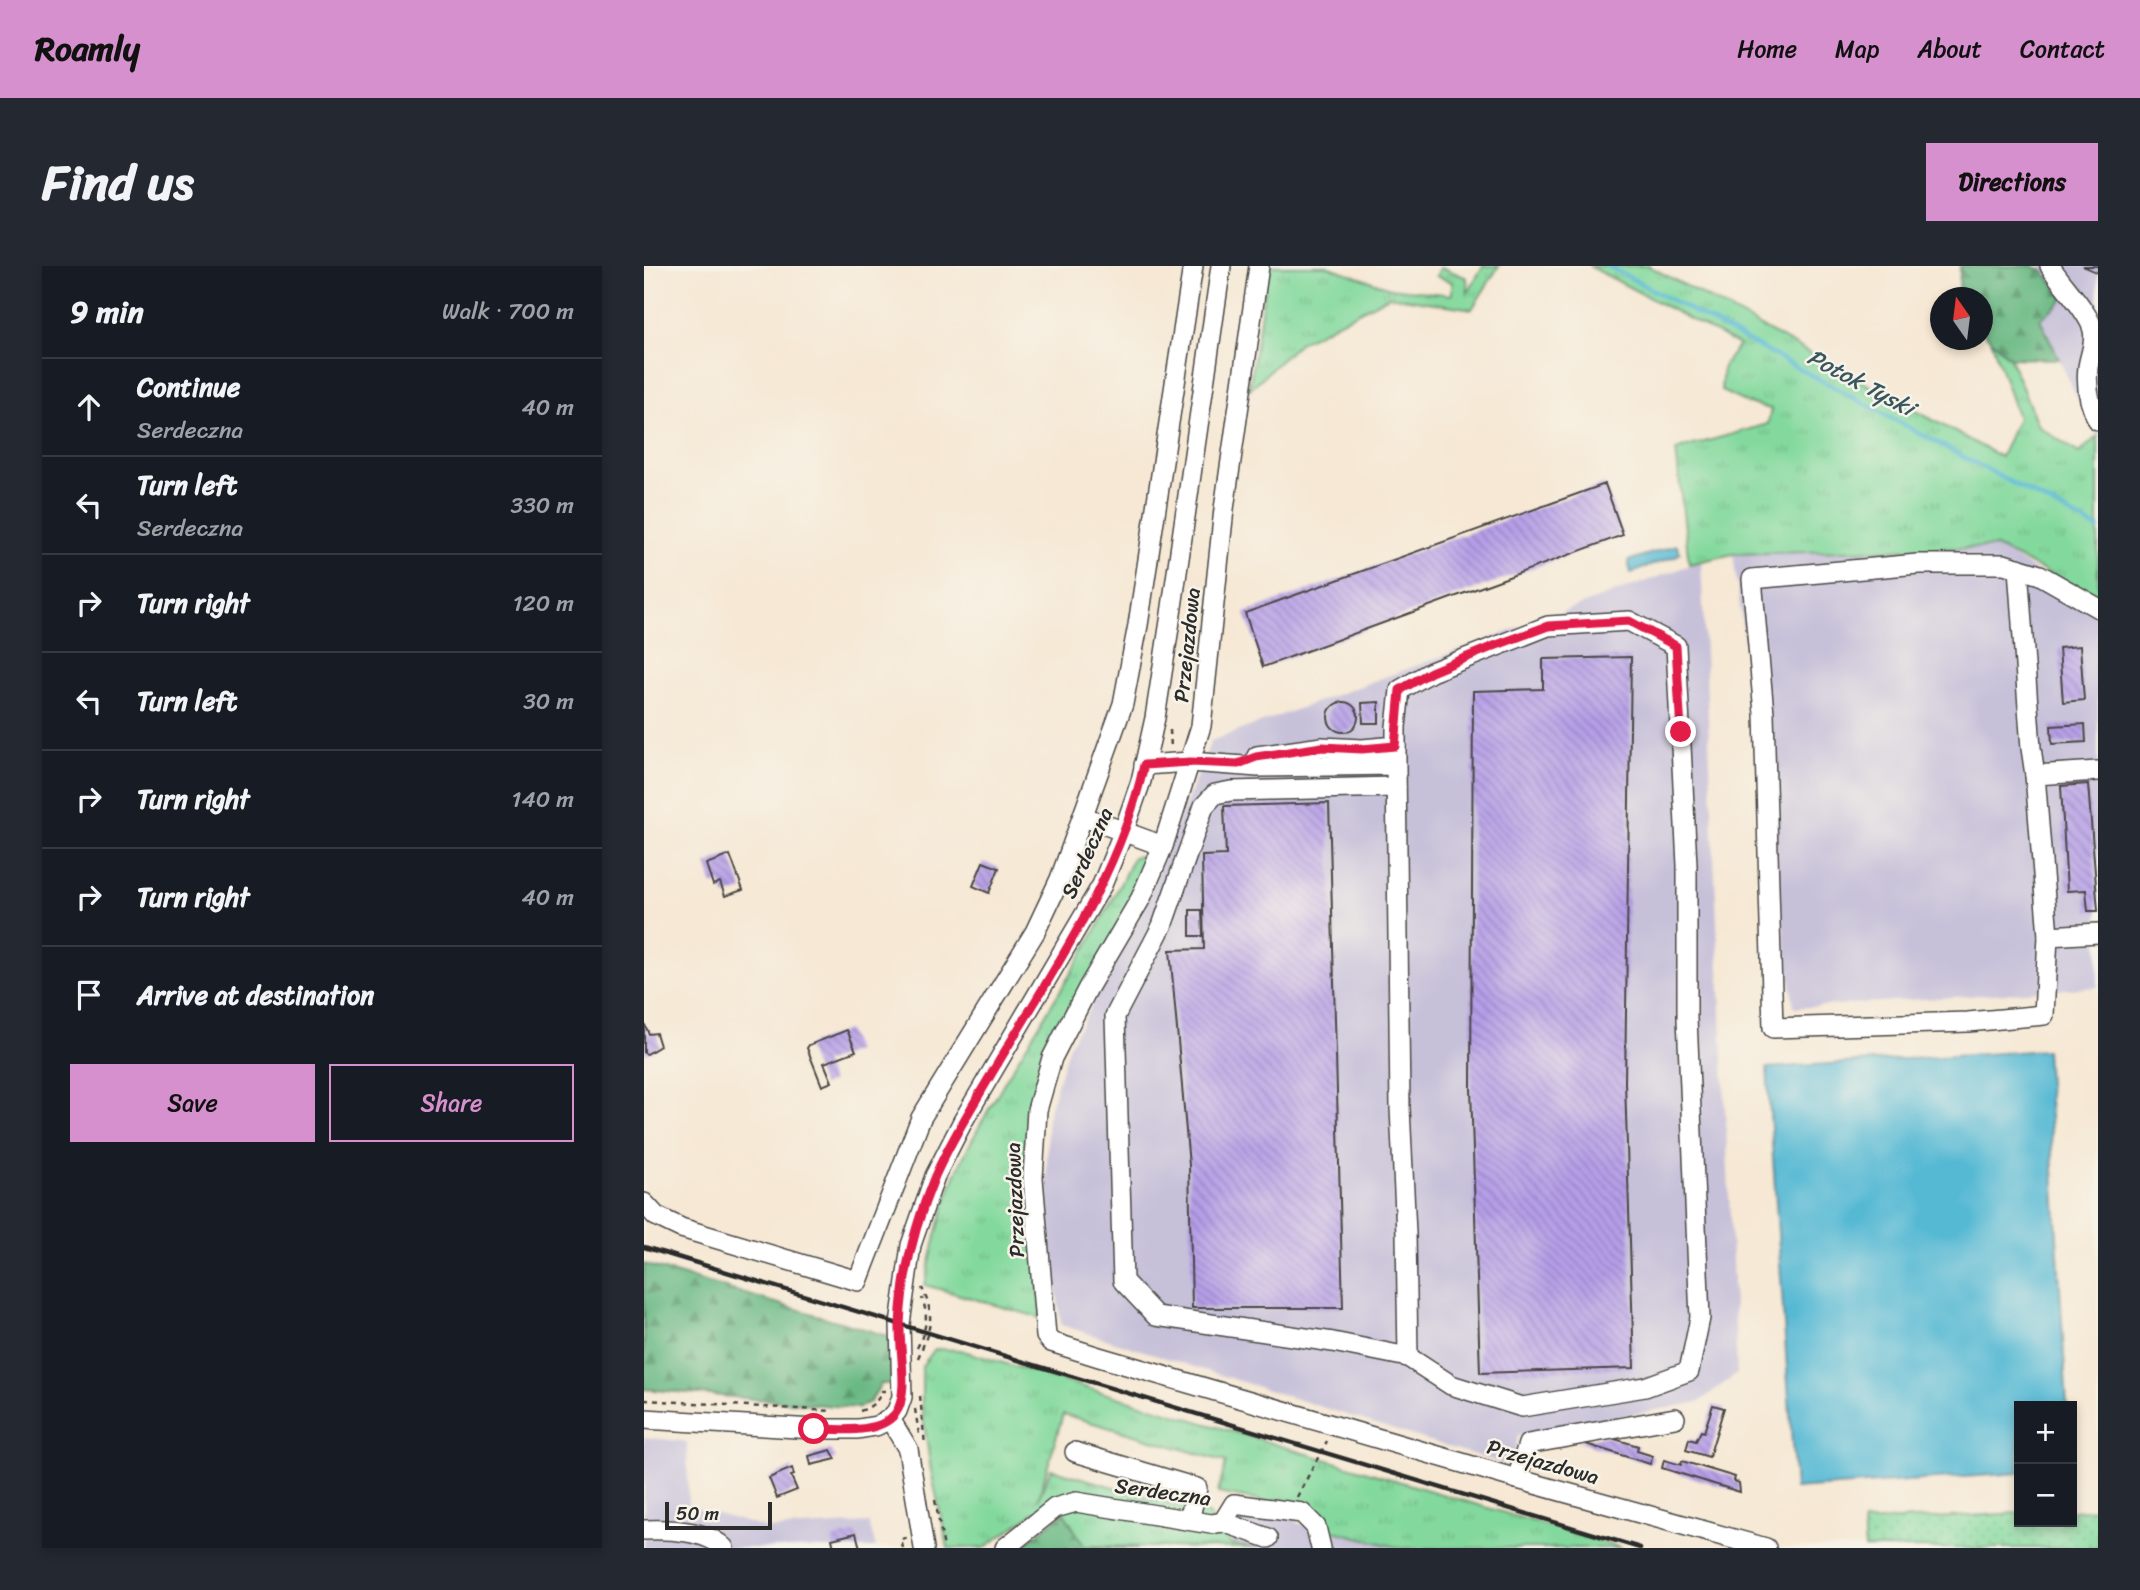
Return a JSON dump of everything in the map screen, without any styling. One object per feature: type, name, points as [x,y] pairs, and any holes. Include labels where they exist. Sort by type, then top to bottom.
[{"type":"street","points":[[644,1203],[656,1216],[681,1228],[858,1281],[921,1118],[1035,932],[1060,879],[1123,704],[1138,625],[1193,266]]},
{"type":"street","name":"Serdeczna","points":[[890,1419],[897,1411],[902,1391],[900,1324],[911,1245],[935,1176],[963,1121],[1102,885],[1124,833],[1144,765],[1170,621],[1221,266]]},
{"type":"street","name":"Przejazdowa","points":[[1259,266],[1224,509],[1201,726],[1163,846],[1141,898],[1088,988],[1052,1058],[1037,1110],[1033,1178],[1045,1336],[1051,1342],[1336,1426],[1766,1548]]},
{"type":"street","points":[[2050,266],[2093,327],[2095,342],[2088,368],[2088,388],[2092,410],[2098,420]]},
{"type":"street","points":[[2018,568],[2048,936],[2044,1015],[1968,1023],[1773,1028],[1764,713],[1752,579],[1918,564],[2004,564],[2018,568],[2040,575],[2098,608]]},
{"type":"street","points":[[1396,787],[1231,791],[1215,794],[1204,806],[1162,926],[1115,1016],[1124,1281],[1156,1316],[1334,1342],[1408,1357],[1451,1385],[1522,1407],[1645,1387],[1689,1371],[1700,1318],[1687,1018],[1687,865],[1676,646],[1629,621],[1548,626],[1431,672],[1400,690],[1396,787],[1400,1108],[1408,1357]]},
{"type":"street","points":[[1144,765],[1190,762],[1258,767],[1396,755]]},
{"type":"street","points":[[2035,775],[2098,771]]},
{"type":"street","points":[[1084,817],[1163,846]]},
{"type":"street","points":[[2048,936],[2098,933]]},
{"type":"street","points":[[1517,1479],[1528,1444],[1675,1418]]},
{"type":"street","points":[[644,1419],[814,1429],[858,1429],[876,1426],[890,1419],[908,1449],[924,1548]]},
{"type":"street","points":[[1075,1452],[1197,1488],[1189,1520]]},
{"type":"street","name":"Serdeczna","points":[[1005,1548],[1055,1508],[1076,1502],[1211,1524],[1223,1522],[1234,1504],[1302,1513],[1314,1524],[1321,1548]]},
{"type":"street","points":[[1223,1522],[1268,1538]]},
{"type":"street","points":[[644,1530],[686,1531],[719,1543],[724,1548]]},
{"type":"path","points":[[857,1412],[877,1401],[882,1391],[902,1391]]},
{"type":"path","points":[[644,1400],[841,1412]]},
{"type":"path","points":[[1290,1511],[1336,1426]]},
{"type":"shaded area","points":[[2040,266],[2098,266],[2098,436],[2090,425],[2040,319],[2064,299]]},
{"type":"shaded area","points":[[1996,547],[2098,608],[2098,987],[1794,1008],[1733,554]]},
{"type":"shaded area","points":[[1701,561],[1737,1374],[1699,1402],[1518,1436],[1513,1467],[1061,1325],[1047,1214],[1047,1118],[1068,1048],[1140,917],[1211,741]]},
{"type":"shaded area","points":[[644,1437],[687,1442],[688,1505],[768,1529],[869,1523],[876,1548],[644,1548]]},
{"type":"shaded area","points":[[1235,1509],[1297,1518],[1297,1523],[1400,1548],[1256,1548],[1230,1544]]},
{"type":"green space","points":[[1268,266],[1327,266],[1390,288],[1452,295],[1452,282],[1436,276],[1441,267],[1467,278],[1468,292],[1483,266],[1499,266],[1472,309],[1389,296],[1299,343],[1249,390]]},
{"type":"green space","points":[[1589,266],[1649,266],[2001,457],[2018,418],[1993,342],[2010,358],[2038,426],[2079,453],[2098,436],[2098,598],[1996,547],[1733,554],[1689,564],[1676,450],[1768,424],[1771,409],[1747,403],[1721,391],[1723,366],[1739,345]]},
{"type":"green space","points":[[1960,266],[2033,266],[2043,271],[2064,299],[2040,319],[2059,359],[2010,358],[1993,342],[1993,287],[1959,287]]},
{"type":"green space","points":[[1140,856],[1151,860],[1032,1108],[1041,1318],[925,1285],[945,1204],[963,1158],[1004,1082],[1094,934],[1133,857]]},
{"type":"green space","points":[[644,1264],[891,1337],[891,1384],[881,1384],[870,1402],[857,1408],[644,1389]]},
{"type":"green space","points":[[935,1349],[960,1350],[1622,1548],[1400,1548],[1327,1529],[1312,1511],[1218,1493],[1226,1462],[1063,1414],[1038,1500],[1051,1469],[1208,1514],[1230,1544],[1256,1548],[1084,1546],[1064,1513],[1035,1512],[984,1548],[948,1548],[931,1471],[922,1410],[922,1366]]},
{"type":"green space","points":[[2098,1509],[2098,1548],[1865,1548],[1863,1522],[2014,1513],[2014,1527],[2077,1527],[2077,1511]]},
{"type":"green space","points":[[1064,1513],[1084,1546],[1138,1548],[1019,1548]]},
{"type":"water","points":[[1677,545],[1680,553],[1676,556],[1631,573],[1628,561]]},
{"type":"water","points":[[2046,1050],[2067,1401],[2014,1401],[2014,1473],[1795,1489],[1767,1068]]},
{"type":"building","points":[[2083,266],[2098,266],[2098,273]]},
{"type":"building","points":[[1605,484],[1623,535],[1263,667],[1245,613]]},
{"type":"building","points":[[2080,646],[2084,700],[2063,702],[2059,648]]},
{"type":"building","points":[[1631,657],[1625,1082],[1634,1368],[1480,1373],[1471,1087],[1473,691],[1543,689],[1543,659]]},
{"type":"building","points":[[1343,702],[1354,706],[1358,717],[1354,728],[1343,732],[1332,728],[1328,717],[1332,706]]},
{"type":"building","points":[[1379,702],[1379,723],[1363,723],[1362,703]]},
{"type":"building","points":[[2085,724],[2086,742],[2052,744],[2051,726]]},
{"type":"building","points":[[2088,784],[2098,911],[2088,911],[2086,890],[2067,891],[2061,786]]},
{"type":"building","points":[[1329,803],[1343,1308],[1192,1308],[1189,1165],[1170,950],[1204,949],[1202,856],[1226,855],[1224,806]]},
{"type":"building","points":[[730,855],[743,890],[725,896],[720,882],[713,885],[706,864]]},
{"type":"building","points":[[983,862],[999,868],[989,893],[973,886]]},
{"type":"building","points":[[1190,910],[1202,910],[1203,936],[1190,936]]},
{"type":"building","points":[[644,1023],[649,1034],[656,1033],[660,1046],[647,1054],[644,1053]]},
{"type":"building","points":[[847,1030],[856,1051],[824,1063],[832,1082],[822,1086],[807,1048]]},
{"type":"building","points":[[1713,1405],[1724,1408],[1709,1457],[1686,1450],[1689,1439],[1696,1441],[1701,1431],[1704,1432]]},
{"type":"building","points":[[1605,1436],[1638,1446],[1637,1451],[1653,1456],[1650,1464],[1576,1441]]},
{"type":"building","points":[[831,1450],[836,1459],[811,1465],[809,1456]]},
{"type":"building","points":[[1664,1460],[1681,1465],[1682,1461],[1735,1477],[1734,1481],[1739,1483],[1740,1492],[1662,1468]]},
{"type":"building","points":[[792,1468],[794,1475],[791,1476],[797,1490],[777,1498],[769,1478]]},
{"type":"building","points":[[856,1533],[860,1548],[834,1548],[832,1539]]},
{"type":"waterway","name":"Potok Tyski","points":[[1608,266],[2098,529]]},
{"type":"railway","points":[[644,1247],[1640,1548]]},
{"type":"route","points":[[814,1429],[858,1429],[876,1426],[890,1419],[897,1411],[902,1396],[900,1324],[911,1245],[935,1176],[963,1121],[1102,885],[1124,833],[1144,765],[1190,762],[1238,764],[1256,757],[1322,747],[1362,749],[1395,746],[1400,690],[1431,672],[1548,626],[1629,621],[1676,646],[1681,732]]}]
